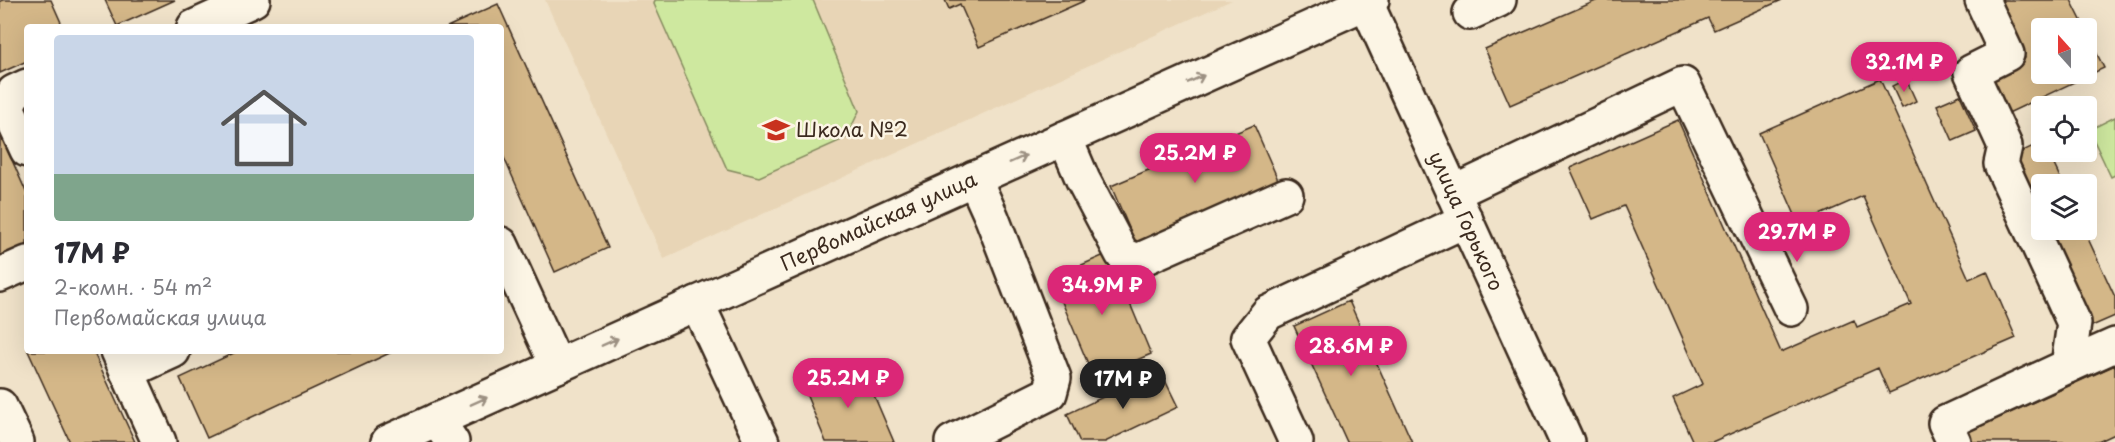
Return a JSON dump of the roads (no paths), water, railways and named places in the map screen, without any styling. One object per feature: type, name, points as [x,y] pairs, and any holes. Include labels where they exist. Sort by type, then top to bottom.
[{"type":"main road","points":[[201,24],[253,0]]},
{"type":"main road","points":[[1470,13],[1499,0]]},
{"type":"main road","points":[[1982,0],[2007,54],[1971,72],[2005,146],[2001,164],[2074,323],[2068,366]]},
{"type":"main road","name":"Первомайская улица","points":[[388,442],[444,431],[557,366],[1368,1]]},
{"type":"main road","name":"улица Горького","points":[[1368,1],[1567,442]]},
{"type":"main road","points":[[1296,442],[1248,338],[1268,312],[1683,84],[1791,309]]},
{"type":"main road","points":[[24,87],[14,92],[8,107],[24,143]]},
{"type":"main road","points":[[1065,138],[1083,180],[1122,254],[1137,261],[1286,195]]},
{"type":"main road","points":[[952,442],[1050,393],[1054,378],[992,218],[974,178]]},
{"type":"main road","points":[[504,251],[557,366]]},
{"type":"main road","points":[[0,275],[24,264]]},
{"type":"main road","points":[[697,303],[762,442]]},
{"type":"main road","points":[[1954,442],[1945,423],[2115,345]]},
{"type":"main road","points":[[158,354],[122,361],[159,442]]},
{"type":"main road","points":[[0,406],[17,442]]},
{"type":"place","name":"Школа №2","points":[[776,130]]}]
